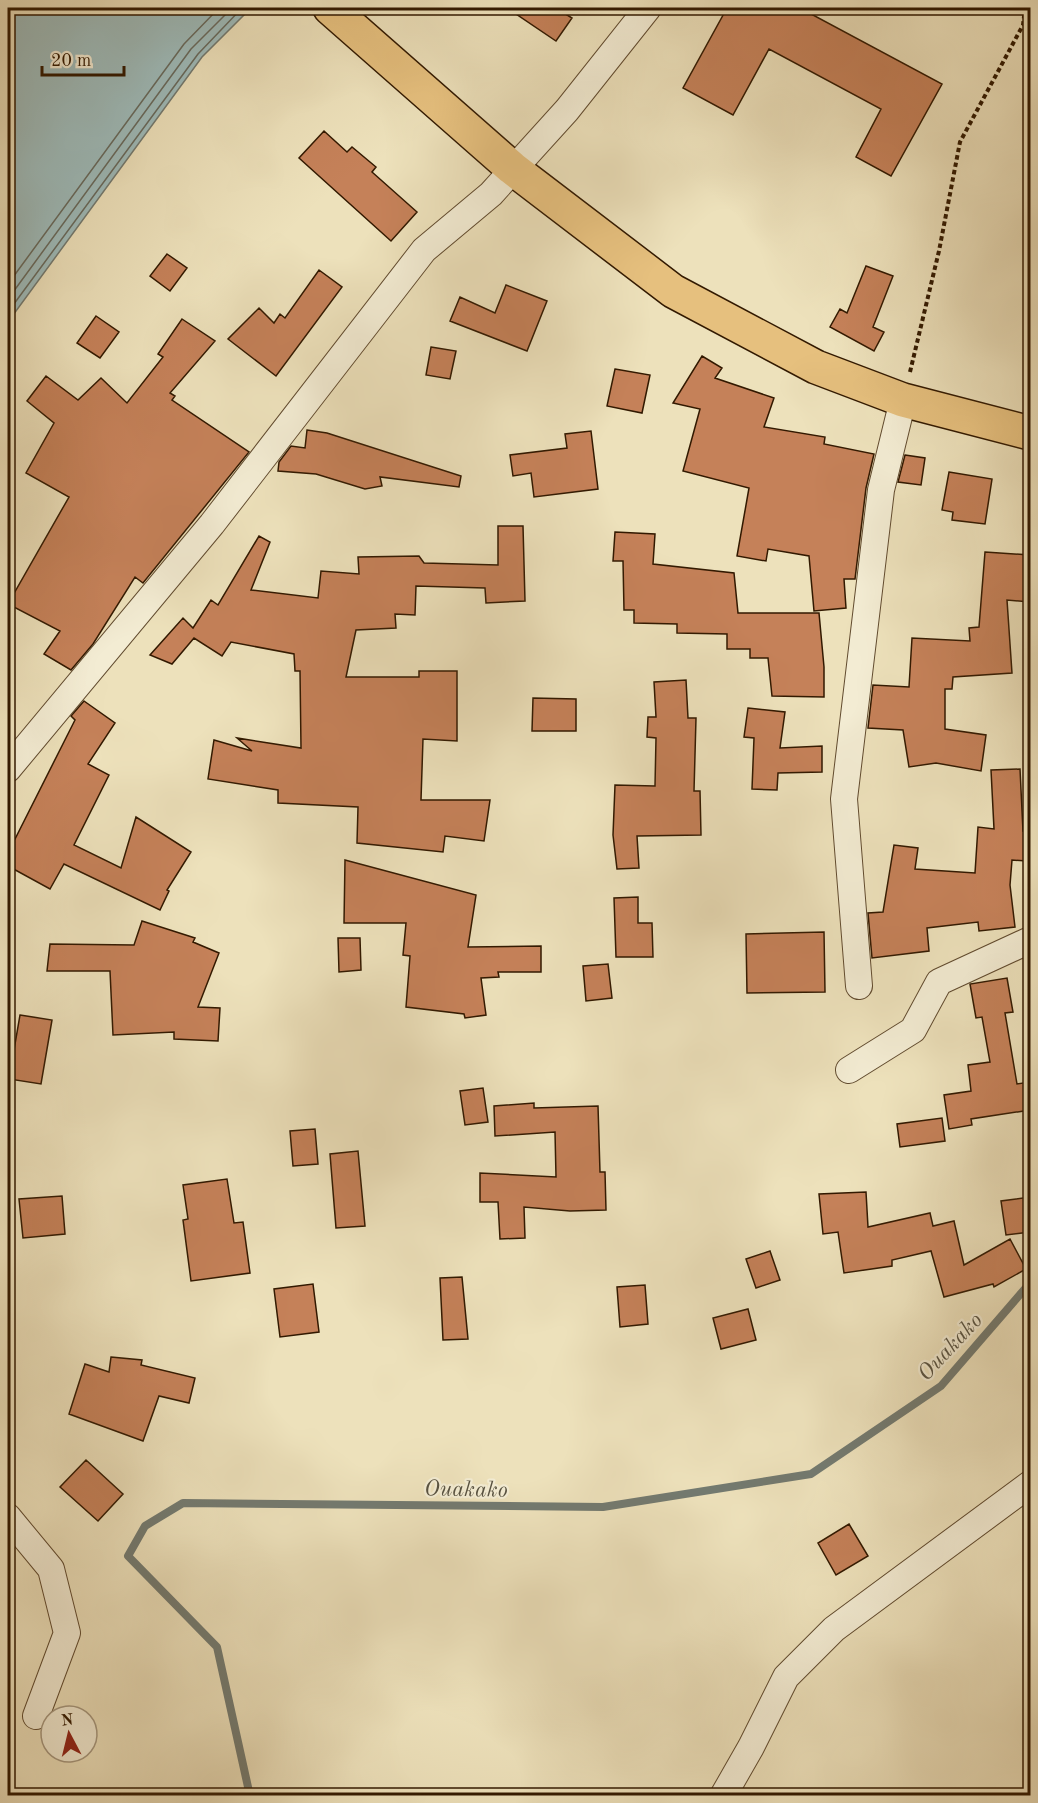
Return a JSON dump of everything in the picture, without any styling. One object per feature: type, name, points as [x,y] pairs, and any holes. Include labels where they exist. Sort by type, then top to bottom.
[{"type":"main road","points":[[330,8],[512,168],[673,291],[816,367],[903,400],[1030,433]]},
{"type":"street","points":[[8,769],[206,533],[424,250],[491,194],[512,168],[567,110],[648,8]]},
{"type":"street","points":[[860,986],[844,800],[881,490],[903,400]]},
{"type":"street","points":[[849,1070],[913,1030],[939,982],[1030,940]]},
{"type":"street","points":[[723,1796],[751,1748],[786,1677],[834,1629],[1030,1484]]},
{"type":"street","points":[[8,1518],[51,1569],[67,1633],[36,1716]]},
{"type":"path","points":[[903,400],[939,251],[960,142],[1023,25],[1024,8]]},
{"type":"water","points":[[8,8],[251,8],[202,57],[8,322]]},
{"type":"building","points":[[507,8],[556,8],[572,18],[556,41]]},
{"type":"building","points":[[727,8],[800,8],[942,84],[891,176],[856,157],[881,109],[769,49],[733,115],[683,88]]},
{"type":"building","points":[[324,131],[347,152],[352,147],[376,167],[372,172],[417,212],[391,241],[299,158]]},
{"type":"building","points":[[167,254],[187,268],[170,291],[150,276]]},
{"type":"building","points":[[866,266],[893,276],[873,327],[884,332],[874,351],[830,327],[840,309],[847,313]]},
{"type":"building","points":[[319,270],[342,287],[276,376],[228,339],[259,308],[274,323],[280,314],[285,318]]},
{"type":"building","points":[[506,285],[547,301],[527,351],[450,321],[460,297],[495,313]]},
{"type":"building","points":[[96,316],[119,332],[100,358],[77,343]]},
{"type":"building","points":[[182,319],[215,341],[170,393],[175,396],[172,400],[249,452],[143,583],[135,577],[93,644],[71,670],[44,654],[60,631],[8,604],[69,497],[26,473],[54,423],[27,401],[46,376],[78,400],[101,378],[127,403],[163,357],[158,354]]},
{"type":"building","points":[[431,347],[456,351],[450,379],[426,375]]},
{"type":"building","points":[[702,356],[722,368],[715,378],[774,398],[764,427],[825,437],[824,444],[874,454],[866,488],[855,579],[844,579],[846,608],[814,611],[809,556],[768,549],[766,561],[737,556],[749,488],[683,471],[700,409],[673,403]]},
{"type":"building","points":[[615,369],[650,375],[642,413],[607,406]]},
{"type":"building","points":[[307,430],[327,433],[461,476],[459,487],[380,477],[382,486],[365,489],[316,474],[278,471],[279,462],[291,446],[305,448]]},
{"type":"building","points":[[591,431],[598,489],[534,497],[531,473],[513,476],[510,455],[567,448],[565,434]]},
{"type":"building","points":[[905,455],[925,458],[921,485],[898,482]]},
{"type":"building","points":[[949,472],[992,479],[985,524],[952,520],[953,512],[942,510]]},
{"type":"building","points":[[498,526],[523,526],[525,601],[486,603],[485,588],[416,586],[415,615],[395,614],[396,628],[356,630],[346,677],[419,677],[419,671],[457,671],[457,741],[423,739],[421,800],[490,800],[484,841],[445,836],[443,852],[357,843],[358,807],[278,803],[278,790],[208,779],[214,740],[252,751],[237,738],[301,748],[300,671],[295,671],[294,654],[231,642],[222,656],[194,638],[172,664],[150,655],[183,618],[193,628],[211,600],[218,605],[259,536],[270,542],[251,590],[318,598],[321,571],[359,574],[358,557],[419,556],[424,563],[498,565]]},
{"type":"building","points":[[615,532],[655,534],[653,564],[734,573],[738,613],[819,613],[824,697],[772,696],[768,658],[750,658],[750,649],[727,649],[727,634],[677,633],[677,624],[634,623],[634,610],[624,610],[623,561],[613,561]]},
{"type":"building","points":[[985,552],[1030,555],[1030,602],[1007,600],[1012,673],[953,677],[952,689],[945,689],[945,729],[986,735],[981,771],[936,763],[909,767],[903,730],[868,728],[873,685],[909,687],[912,638],[970,641],[969,628],[979,627]]},
{"type":"building","points":[[686,680],[688,718],[696,718],[694,791],[700,791],[701,835],[637,836],[639,868],[617,869],[613,835],[615,785],[655,786],[656,738],[647,737],[648,717],[656,717],[654,682]]},
{"type":"building","points":[[533,698],[576,699],[576,731],[532,731]]},
{"type":"building","points":[[84,701],[115,723],[88,764],[109,775],[74,845],[121,868],[136,817],[191,852],[167,890],[169,891],[160,910],[64,864],[50,889],[8,866],[8,836],[15,839],[75,720],[71,716]]},
{"type":"building","points":[[748,708],[785,712],[780,748],[822,746],[822,772],[778,773],[777,790],[752,789],[754,738],[744,737]]},
{"type":"building","points":[[1020,769],[1023,831],[1029,832],[1027,861],[1012,860],[1010,885],[1015,927],[979,931],[978,922],[927,928],[929,951],[872,958],[868,913],[883,912],[894,845],[918,848],[915,869],[975,873],[978,827],[994,829],[991,770]]},
{"type":"building","points":[[345,860],[476,895],[468,947],[541,946],[541,972],[498,972],[499,977],[481,978],[486,1015],[465,1018],[464,1014],[406,1007],[410,956],[403,955],[406,923],[344,923]]},
{"type":"building","points":[[638,897],[638,923],[652,923],[653,957],[616,957],[614,898]]},
{"type":"building","points":[[142,921],[195,938],[193,942],[219,953],[198,1007],[220,1008],[218,1041],[174,1039],[174,1032],[113,1035],[110,971],[47,971],[50,944],[134,945]]},
{"type":"building","points":[[824,932],[825,992],[747,993],[746,934]]},
{"type":"building","points":[[338,938],[360,938],[361,970],[339,972]]},
{"type":"building","points":[[608,964],[612,998],[586,1001],[583,966]]},
{"type":"building","points":[[1007,978],[1013,1012],[1005,1013],[1017,1084],[1030,1082],[1030,1110],[971,1119],[972,1125],[949,1129],[944,1095],[971,1091],[968,1065],[990,1062],[982,1017],[976,1018],[970,984]]},
{"type":"building","points":[[20,1015],[52,1020],[41,1084],[9,1079]]},
{"type":"building","points":[[483,1088],[488,1122],[465,1125],[460,1091]]},
{"type":"building","points":[[534,1103],[534,1108],[598,1106],[600,1172],[605,1172],[606,1210],[570,1211],[524,1207],[525,1238],[500,1239],[498,1202],[480,1202],[480,1173],[556,1177],[555,1132],[495,1136],[494,1106]]},
{"type":"building","points":[[942,1118],[945,1141],[900,1147],[897,1124]]},
{"type":"building","points":[[315,1129],[318,1164],[293,1166],[290,1131]]},
{"type":"building","points":[[358,1151],[365,1226],[336,1228],[330,1154]]},
{"type":"building","points":[[227,1179],[234,1223],[243,1222],[250,1273],[191,1281],[183,1220],[188,1219],[183,1185]]},
{"type":"building","points":[[866,1192],[868,1227],[930,1213],[933,1226],[954,1221],[964,1265],[1010,1239],[1026,1269],[994,1287],[993,1284],[944,1297],[931,1251],[892,1260],[892,1266],[844,1273],[838,1232],[823,1234],[819,1194]]},
{"type":"building","points":[[62,1196],[65,1234],[23,1238],[19,1199]]},
{"type":"building","points":[[1030,1197],[1030,1232],[1006,1235],[1001,1201]]},
{"type":"building","points":[[770,1251],[780,1280],[756,1288],[746,1259]]},
{"type":"building","points":[[462,1277],[468,1339],[443,1340],[440,1278]]},
{"type":"building","points":[[313,1284],[319,1332],[280,1337],[274,1289]]},
{"type":"building","points":[[645,1285],[648,1324],[620,1327],[617,1287]]},
{"type":"building","points":[[748,1309],[756,1340],[721,1349],[713,1318]]},
{"type":"building","points":[[111,1357],[142,1360],[141,1365],[195,1378],[189,1403],[159,1396],[143,1441],[69,1414],[85,1364],[109,1372]]},
{"type":"building","points":[[86,1460],[123,1494],[98,1521],[60,1487]]},
{"type":"building","points":[[849,1524],[868,1556],[836,1575],[818,1543]]},
{"type":"waterway","name":"Ouakako","points":[[250,1796],[217,1647],[128,1556],[145,1526],[183,1503],[603,1507],[811,1474],[941,1386],[1030,1283]]}]
